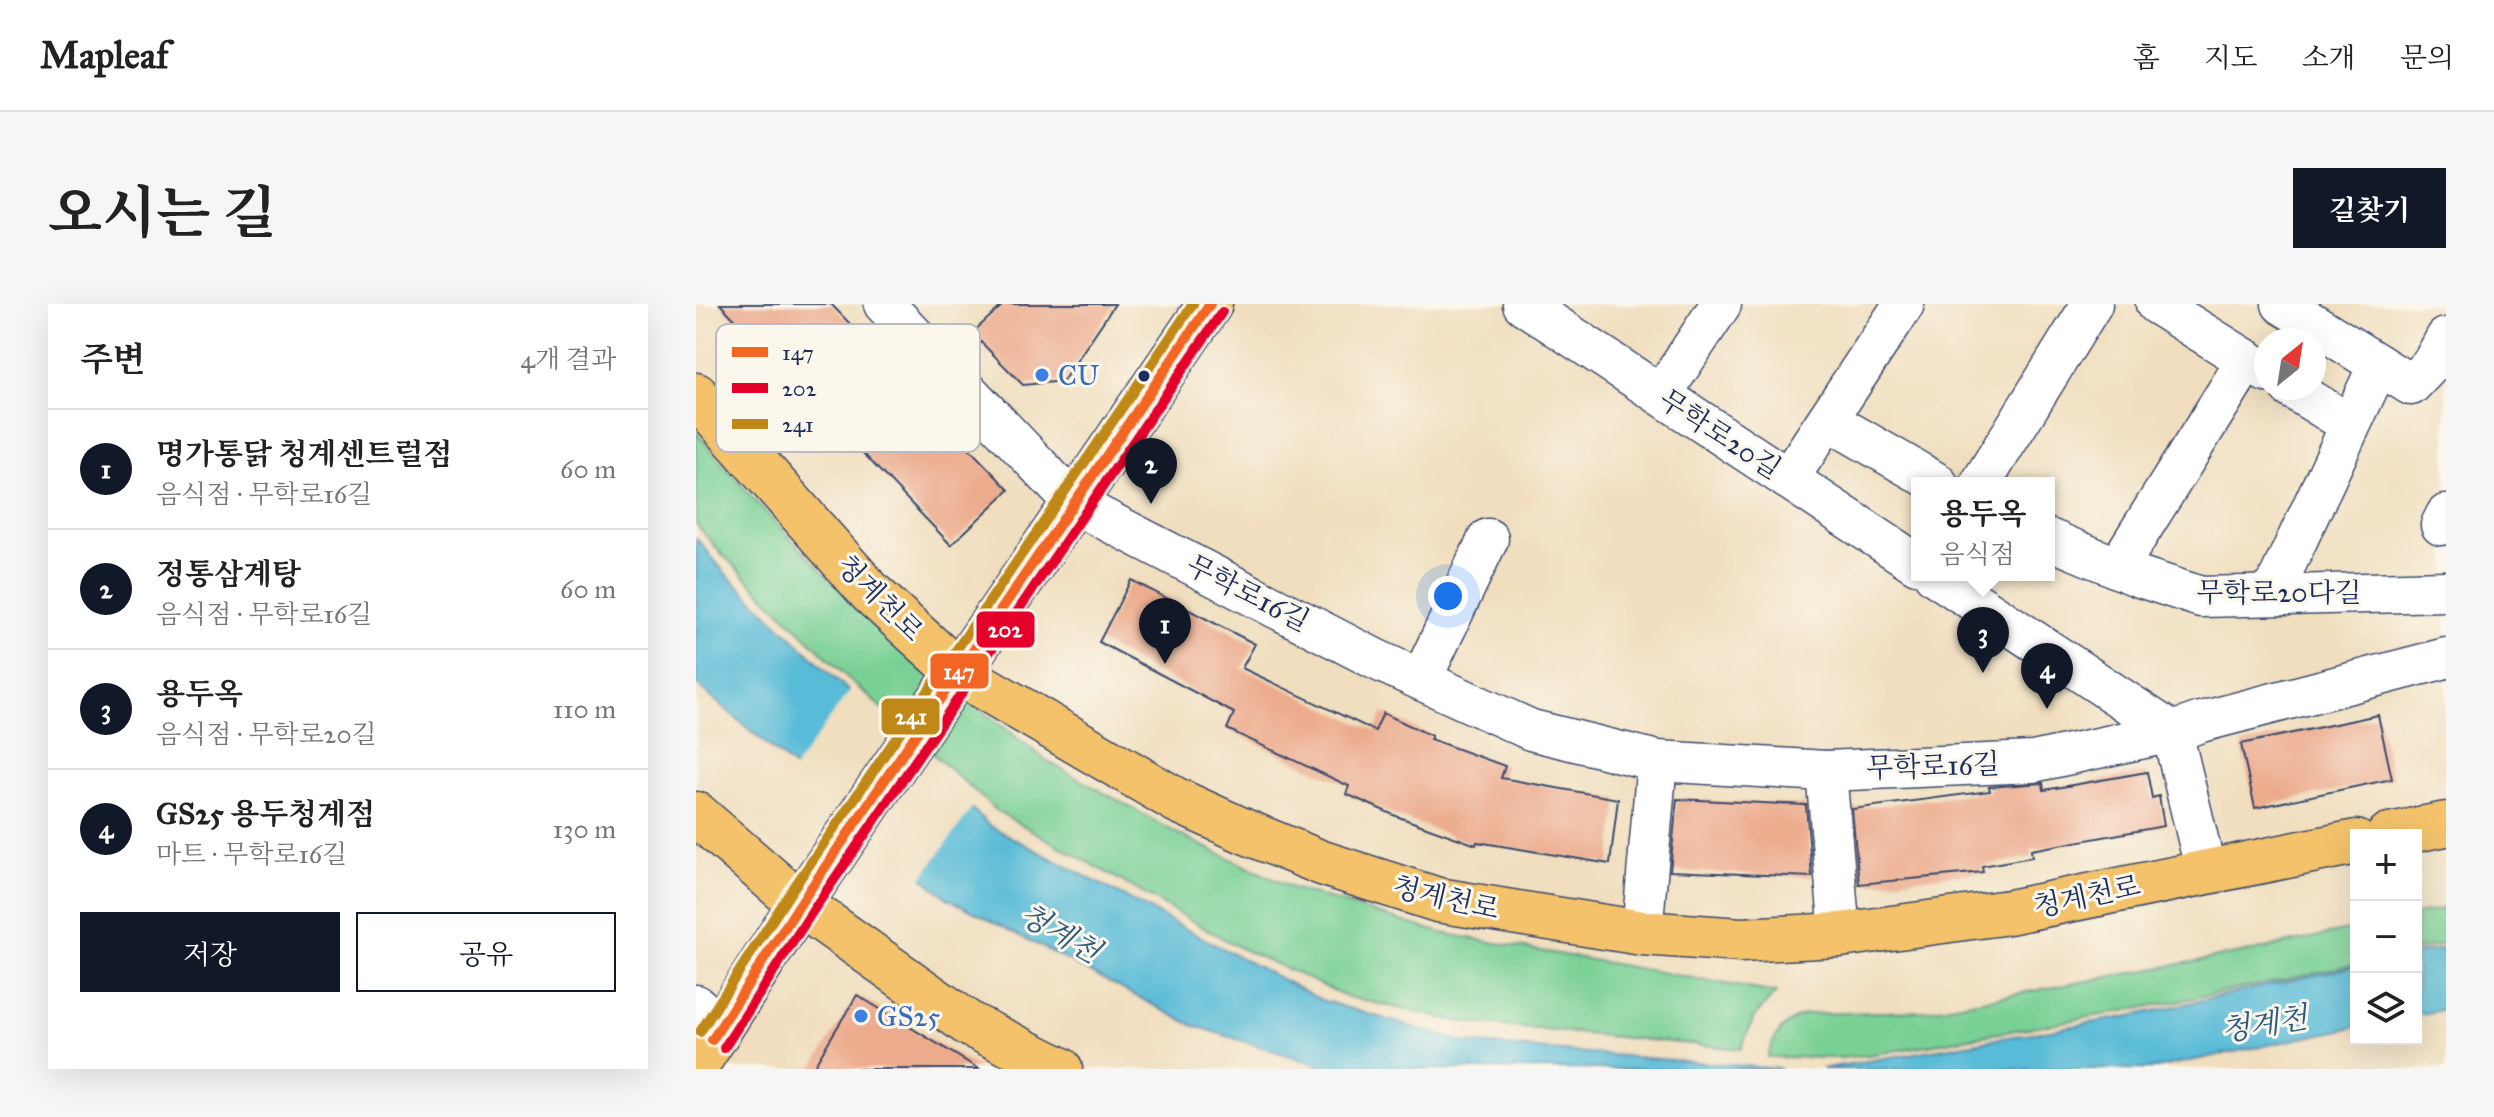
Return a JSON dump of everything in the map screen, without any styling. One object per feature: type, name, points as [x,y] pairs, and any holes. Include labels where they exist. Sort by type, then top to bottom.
[{"type":"main road","points":[[696,1066],[709,1016],[800,904],[1210,304]]},
{"type":"main road","name":"청계천로","points":[[696,395],[716,418]]},
{"type":"main road","name":"청계천로","points":[[746,452],[870,592],[948,688],[1244,831],[1322,863],[1438,900],[1642,933],[1741,940],[1840,935],[2009,912],[2350,843]]},
{"type":"main road","points":[[696,814],[800,904],[969,1024],[1060,1069]]},
{"type":"main road","points":[[2420,829],[2446,824]]},
{"type":"street","name":"무학로16길","points":[[884,304],[903,324]]},
{"type":"street","name":"무학로20길","points":[[1523,304],[1911,560]]},
{"type":"street","points":[[1661,395],[1721,304]]},
{"type":"street","points":[[1788,479],[1904,304]]},
{"type":"street","points":[[1985,477],[2092,304]]},
{"type":"street","points":[[2156,304],[2254,365]]},
{"type":"street","points":[[2282,304],[2411,385],[2433,362],[2446,338]]},
{"type":"street","points":[[2272,594],[2378,366]]},
{"type":"street","points":[[2117,568],[2254,369]]},
{"type":"street","points":[[2310,400],[2349,424]]},
{"type":"street","name":"무학로16길","points":[[980,405],[1075,504],[1377,660],[1531,730],[1657,761],[1826,771],[2033,762],[2172,732],[2446,658]]},
{"type":"street","points":[[1828,420],[1927,477]]},
{"type":"street","points":[[1421,680],[1488,539]]},
{"type":"street","name":"무학로20다길","points":[[2055,542],[2117,568],[2201,597],[2446,591]]},
{"type":"street","points":[[1943,581],[2172,732],[2206,872]]},
{"type":"street","points":[[1642,933],[1657,761]]},
{"type":"street","points":[[1826,771],[1840,935]]},
{"type":"green space","points":[[696,432],[757,503],[879,630],[1047,761],[1182,836],[1292,888],[1441,933],[1776,993],[1754,1017],[1741,1049],[1462,1022],[1348,997],[1242,949],[997,811],[849,679],[720,552],[696,524]]},
{"type":"green space","points":[[2446,908],[2446,943],[2422,949],[2422,913]]},
{"type":"green space","points":[[2350,929],[2350,965],[2116,1012],[1875,1054],[1841,1058],[1767,1057],[1780,1031],[1805,1014],[1922,1011],[2263,949]]},
{"type":"water","name":"청계천","points":[[696,538],[724,572],[990,826],[1321,1000],[1466,1043],[1781,1069],[1332,1069],[1192,1025],[947,898],[696,684]]},
{"type":"water","points":[[2446,948],[2446,1009],[2422,1014],[2422,952]]},
{"type":"water","name":"청계천","points":[[2350,967],[2350,1028],[2151,1069],[1821,1069],[2131,1016]]},
{"type":"pier","points":[[852,688],[974,805],[920,880],[792,771]]},
{"type":"building","points":[[720,304],[831,304],[850,324],[739,324]]},
{"type":"building","points":[[1004,304],[1115,304],[1063,381],[1023,385],[980,341],[980,326]]},
{"type":"building","points":[[862,452],[973,452],[1009,490],[951,545]]},
{"type":"building","points":[[1131,580],[1255,644],[1242,668],[1375,731],[1383,713],[1432,736],[1430,739],[1505,766],[1501,778],[1618,799],[1610,864],[1477,842],[1476,845],[1346,794],[1349,786],[1227,729],[1234,713],[1099,642]]},
{"type":"building","points":[[2378,715],[2392,779],[2255,808],[2241,744]]},
{"type":"building","points":[[2147,772],[2152,798],[2159,796],[2164,826],[2031,850],[2032,857],[1982,866],[1983,872],[1859,884],[1852,809],[1990,791],[1989,787],[2043,783],[2044,790]]},
{"type":"building","points":[[1677,799],[1806,805],[1812,877],[1670,871]]},
{"type":"building","points":[[857,995],[979,1069],[812,1069]]},
{"type":"transit line","name":"241","points":[[700,1032],[788,896],[1193,304]]},
{"type":"transit line","name":"147","points":[[712,1040],[800,904],[1210,304]]},
{"type":"transit line","name":"202","points":[[724,1048],[812,912],[1222,312]]},
{"type":"place","name":"CU","points":[[1042,375]]},
{"type":"place","name":"정통삼계탕","points":[[1151,504]]},
{"type":"place","name":"명가통닭 청계센트럴점","points":[[1165,664]]},
{"type":"place","name":"용두옥","points":[[1983,673]]},
{"type":"place","name":"GS25 용두청계점","points":[[2047,709]]},
{"type":"place","name":"GS25","points":[[861,1016]]}]
